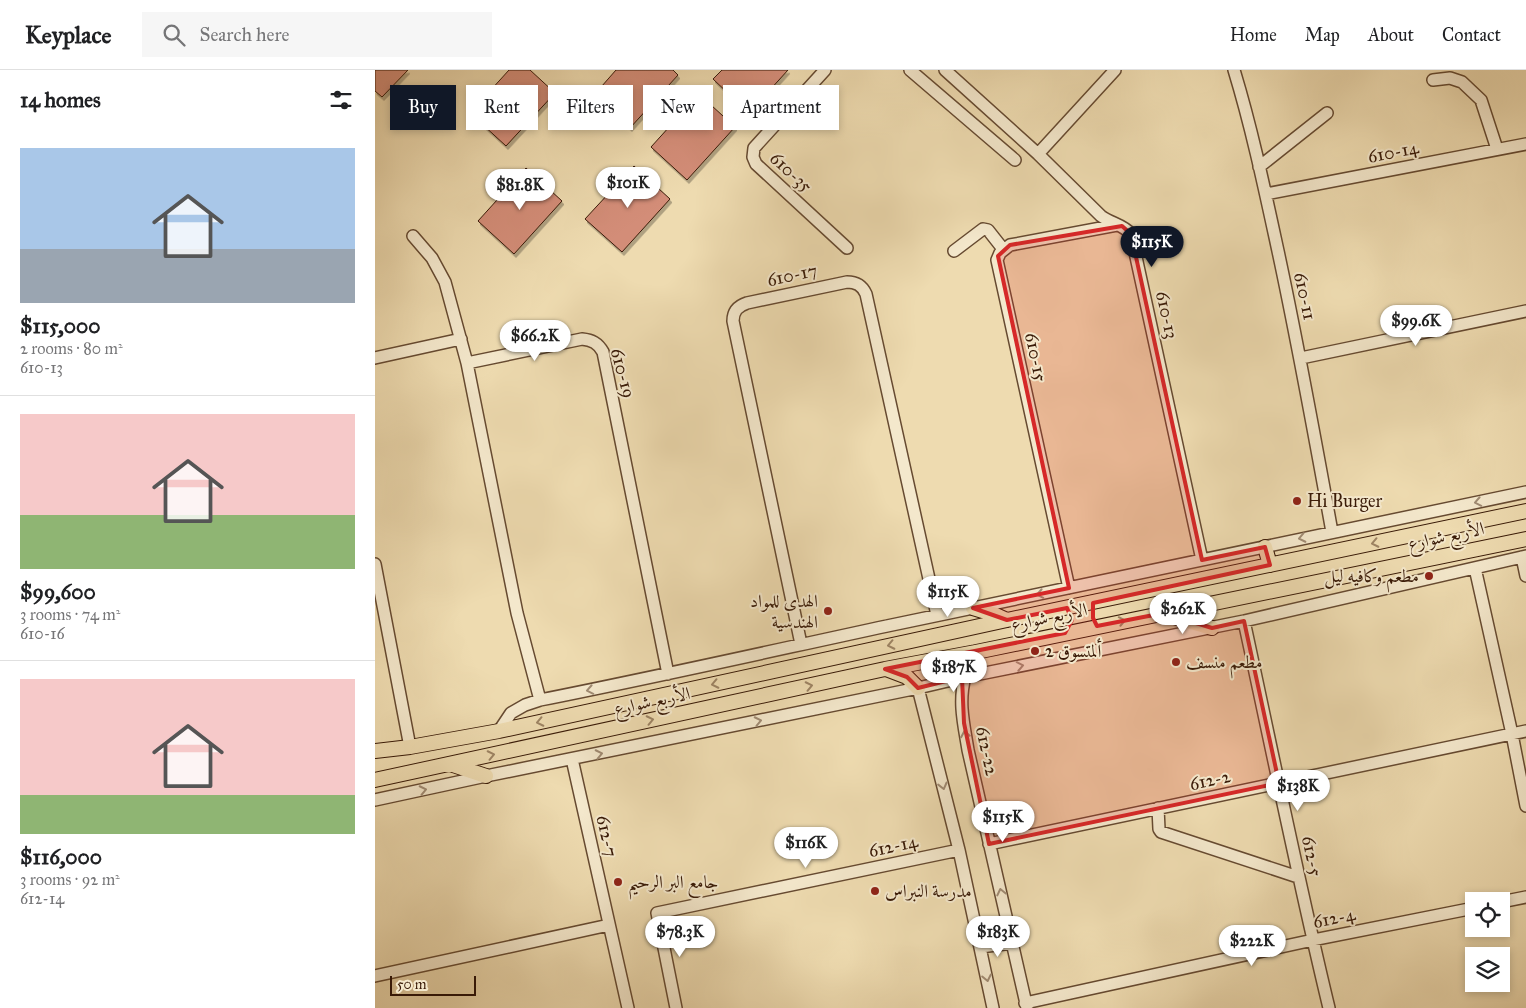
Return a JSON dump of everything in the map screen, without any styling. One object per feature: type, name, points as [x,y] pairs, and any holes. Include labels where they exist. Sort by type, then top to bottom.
[{"type":"main road","name":"الأربع شوارع","points":[[375,751],[499,731],[1007,620],[1526,511]]},
{"type":"main road","name":"الأربع شوارع","points":[[375,780],[885,669],[977,652],[1099,625],[1526,539]]},
{"type":"main road","points":[[1265,546],[1270,565]]},
{"type":"main road","points":[[1096,602],[1092,615],[1099,625]]},
{"type":"main road","points":[[973,608],[1007,620]]},
{"type":"main road","points":[[1065,608],[1072,620],[1070,628],[1065,633]]},
{"type":"main road","points":[[1164,613],[1212,628]]},
{"type":"main road","points":[[965,677],[977,652]]},
{"type":"main road","points":[[885,669],[907,677],[918,688]]},
{"type":"main road","points":[[449,764],[486,776]]},
{"type":"street","name":"610-35","points":[[825,70],[754,148],[753,157],[757,164],[847,248]]},
{"type":"street","points":[[910,70],[1015,160]]},
{"type":"street","name":"610-13","points":[[945,70],[1038,154],[1101,216],[1126,228],[1131,234],[1202,560]]},
{"type":"street","points":[[1038,154],[1115,70]]},
{"type":"street","name":"610-11","points":[[1234,70],[1266,194],[1301,358],[1332,532]]},
{"type":"street","points":[[1433,80],[1450,78],[1462,82],[1481,100],[1497,149]]},
{"type":"street","points":[[1259,167],[1327,113]]},
{"type":"street","name":"610-14","points":[[1266,194],[1526,144]]},
{"type":"street","points":[[954,251],[983,228],[988,230],[1003,249],[1010,245],[1118,225]]},
{"type":"street","points":[[413,236],[427,252],[445,282],[461,339],[517,613],[540,700]]},
{"type":"street","name":"610-15","points":[[1003,249],[998,256],[997,265],[1069,588]]},
{"type":"street","name":"610-17","points":[[801,644],[733,321],[733,316],[739,306],[747,303],[847,282],[856,283],[861,286],[866,294],[937,615]]},
{"type":"street","points":[[1301,358],[1526,310]]},
{"type":"street","points":[[375,358],[461,339]]},
{"type":"street","name":"610-19","points":[[467,363],[582,339],[595,342],[600,346],[603,352],[668,674]]},
{"type":"street","points":[[499,731],[511,713],[525,705],[540,700],[1526,492]]},
{"type":"street","points":[[375,800],[965,677],[1244,622],[1524,557],[1526,576]]},
{"type":"street","points":[[375,564],[410,746]]},
{"type":"street","points":[[1475,568],[1526,806]]},
{"type":"street","name":"612-5","points":[[1244,622],[1298,877],[1329,1008]]},
{"type":"street","name":"612-22","points":[[965,677],[962,687],[962,711],[969,750],[1026,1005]]},
{"type":"street","points":[[918,688],[959,850],[993,1008]]},
{"type":"street","name":"612-2","points":[[989,844],[1526,731]]},
{"type":"street","name":"612-7","points":[[572,759],[628,1008]]},
{"type":"street","points":[[1158,808],[1159,829],[1161,832],[1298,877]]},
{"type":"street","name":"612-14","points":[[676,1008],[657,913],[959,850]]},
{"type":"street","points":[[1510,900],[1526,897]]},
{"type":"street","name":"612-4","points":[[1026,1005],[1313,940],[1465,910]]},
{"type":"street","points":[[375,976],[609,924]]},
{"type":"street","points":[[980,947],[1013,943]]},
{"type":"highlighted area","points":[[1122,226],[1131,234],[1202,560],[1265,547],[1270,565],[1093,603],[1093,618],[1097,626],[1164,613],[1212,628],[1244,621],[1279,783],[989,844],[964,723],[962,677],[918,688],[907,677],[885,669],[1065,633],[1072,620],[1067,608],[1007,620],[973,608],[1069,588],[998,256],[1010,245]]},
{"type":"building","points":[[375,70],[408,70],[394,85],[390,85],[390,89],[382,97],[375,91]]},
{"type":"building","points":[[509,70],[530,70],[548,87],[548,101],[538,111],[538,85],[495,85]]},
{"type":"building","points":[[616,70],[673,70],[678,75],[669,85],[643,85],[643,114],[633,125],[633,85],[603,85]]},
{"type":"building","points":[[722,70],[788,70],[774,85],[723,85],[723,88],[713,79]]},
{"type":"building","points":[[713,107],[723,116],[723,130],[732,130],[687,180],[651,147],[666,130],[713,130]]},
{"type":"building","points":[[489,130],[521,130],[506,146]]},
{"type":"building","points":[[634,166],[670,199],[622,252],[585,219]]},
{"type":"building","points":[[526,168],[562,201],[514,254],[478,221]]},
{"type":"place","name":"Hi Burger","points":[[1297,501]]},
{"type":"place","name":"مطعم وكافيه ليل","points":[[1429,576]]},
{"type":"place","name":"الهدى للمواد الهندسية","points":[[828,611]]},
{"type":"place","name":"ألمتسوق 2","points":[[1035,651]]},
{"type":"place","name":"مطعم منسف","points":[[1176,662]]},
{"type":"place","name":"جامع البر الرحيم","points":[[618,882]]},
{"type":"place","name":"مدرسة النبراس","points":[[875,891]]}]
